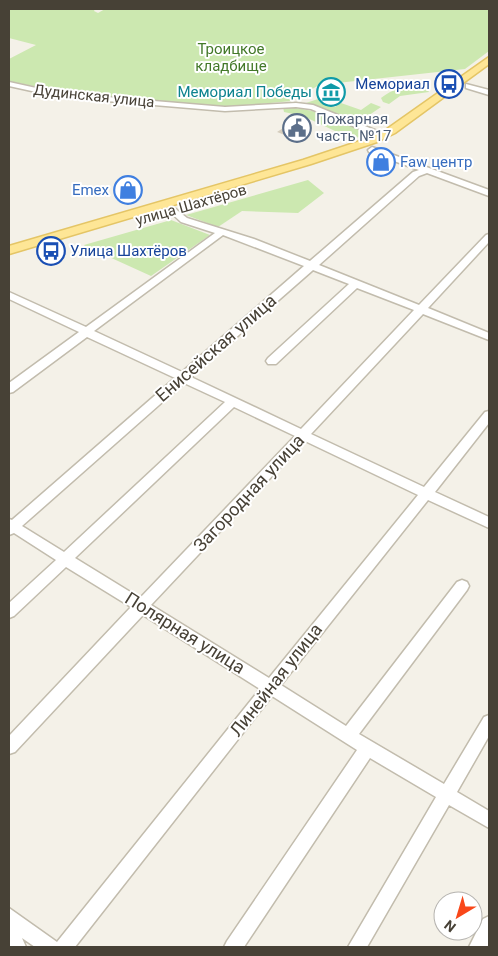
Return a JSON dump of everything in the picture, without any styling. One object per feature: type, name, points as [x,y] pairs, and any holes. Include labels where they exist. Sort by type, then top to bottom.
[{"type":"main road","points":[[367,147],[489,60]]},
{"type":"main road","points":[[367,147],[402,135],[489,71]]},
{"type":"main road","name":"улица Шахтёров","points":[[9,259],[349,159],[367,147]]},
{"type":"main road","name":"улица Шахтёров","points":[[9,250],[297,165],[367,147]]},
{"type":"street","name":"Дудинская улица","points":[[9,84],[59,95],[225,109],[296,105],[313,108],[383,135]]},
{"type":"street","points":[[469,86],[489,93]]},
{"type":"street","points":[[367,147],[425,171],[489,193]]},
{"type":"street","name":"Енисейская улица","points":[[10,527],[416,174],[425,171]]},
{"type":"street","points":[[172,210],[184,220],[252,241],[421,310],[487,333]]},
{"type":"street","points":[[9,390],[222,232]]},
{"type":"street","name":"Загородная улица","points":[[9,747],[143,607],[489,237]]},
{"type":"street","points":[[272,361],[356,284]]},
{"type":"street","points":[[9,295],[488,521]]},
{"type":"street","points":[[9,612],[233,401]]},
{"type":"street","name":"Линейная улица","points":[[64,947],[489,415]]},
{"type":"street","name":"Полярная улица","points":[[10,527],[143,607],[348,736],[489,820]]},
{"type":"street","points":[[348,736],[462,586]]},
{"type":"street","points":[[356,947],[489,722]]},
{"type":"street","points":[[233,947],[368,748]]},
{"type":"street","points":[[9,916],[50,947]]},
{"type":"street","points":[[478,947],[489,925]]},
{"type":"street","points":[[9,928],[17,947]]},
{"type":"green space","name":"Троицкое кладбище","points":[[9,9],[95,9],[94,11],[98,13],[105,9],[489,9],[489,51],[465,69],[319,85],[292,101],[226,107],[61,92],[9,81],[9,59],[36,45],[9,38]]},
{"type":"green space","points":[[424,85],[429,92],[400,96],[389,104],[383,102],[381,98],[399,88]]},
{"type":"green space","points":[[318,99],[335,107],[341,103],[361,110],[371,103],[381,107],[359,122],[306,103]]},
{"type":"green space","points":[[283,107],[312,111],[332,117],[359,130],[359,137],[342,141],[334,137],[337,133],[335,131],[303,116],[284,112]]},
{"type":"green space","points":[[308,180],[324,193],[298,213],[242,211],[218,227],[186,215]]},
{"type":"green space","points":[[171,220],[210,235],[151,276],[107,256],[93,255],[84,245]]},
{"type":"building","name":"Мемориал Победы","points":[[334,86],[344,98],[338,101],[323,94],[319,87]]},
{"type":"building","name":"Пожарная часть №17","points":[[297,119],[310,124],[290,137],[277,132]]},
{"type":"place","name":"Мемориал","points":[[449,84]]},
{"type":"place","name":"Мемориал Победы","points":[[331,92]]},
{"type":"place","name":"Пожарная часть №17","points":[[297,128]]},
{"type":"place","name":"Faw центр","points":[[381,162]]},
{"type":"place","name":"Emex","points":[[128,190]]},
{"type":"place","name":"Улица Шахтёров","points":[[51,251]]}]
